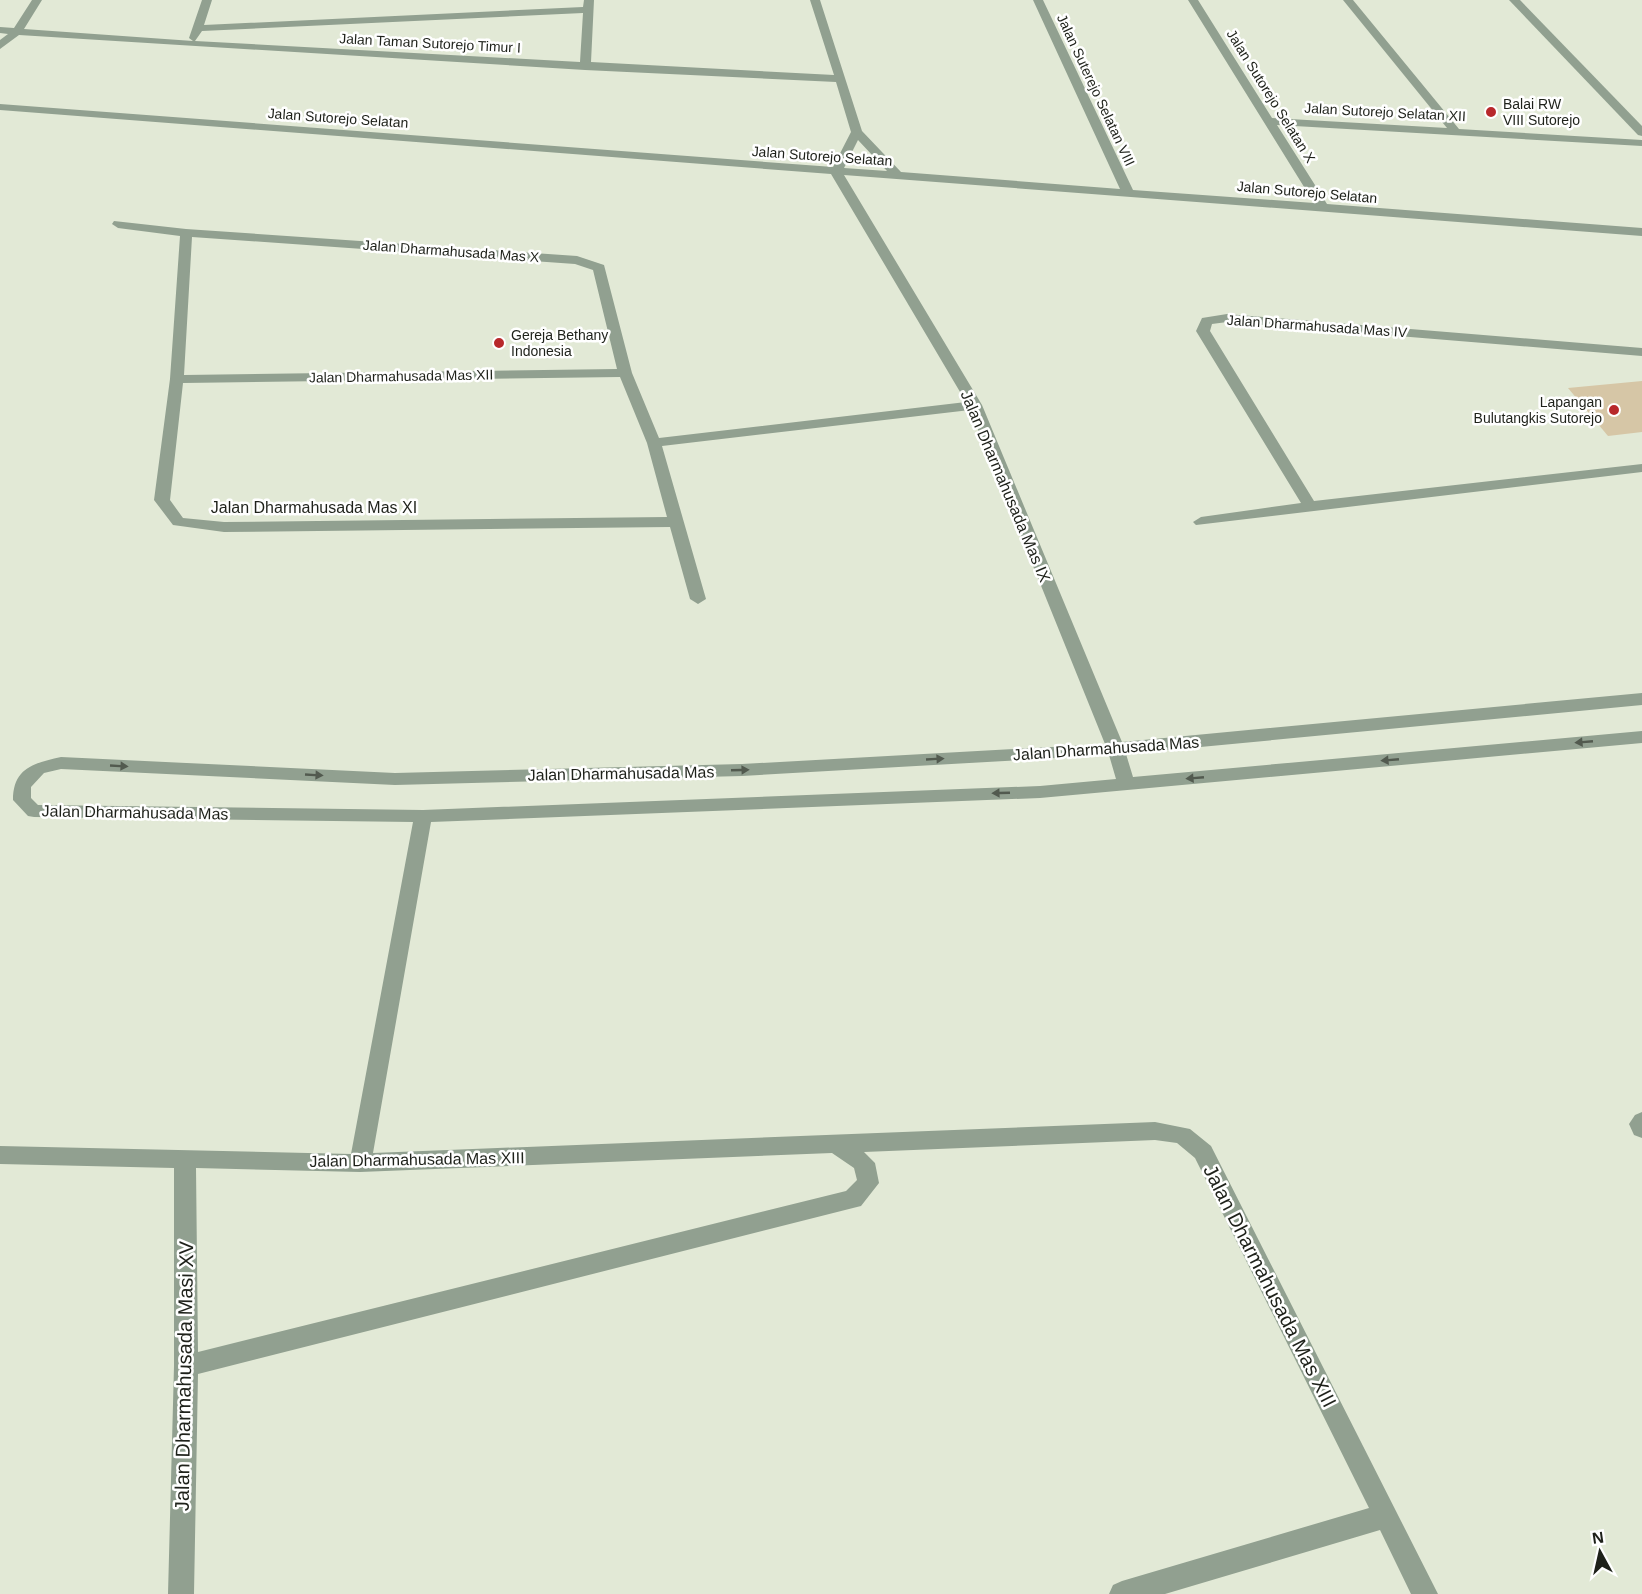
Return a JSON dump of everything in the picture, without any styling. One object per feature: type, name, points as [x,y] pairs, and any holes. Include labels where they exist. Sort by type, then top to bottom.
[{"type":"street","points":[[0,46],[17,31],[37,0]]},
{"type":"street","points":[[192,44],[207,0]]},
{"type":"street","points":[[815,0],[856,132],[899,177]]},
{"type":"street","name":"Jalan Suterejo Selatan VIII","points":[[1038,0],[1128,192]]},
{"type":"street","name":"Jalan Sutorejo Selatan X","points":[[1192,0],[1323,208]]},
{"type":"street","points":[[1348,0],[1455,131]]},
{"type":"street","points":[[1514,0],[1642,133]]},
{"type":"street","points":[[197,28],[589,5],[585,67]]},
{"type":"street","name":"Jalan Taman Sutorejo Timur I","points":[[0,30],[192,44],[585,67],[841,79]]},
{"type":"street","name":"Jalan Sutorejo Selatan","points":[[0,107],[1642,232]]},
{"type":"street","name":"Jalan Sutorejo Selatan XII","points":[[1270,121],[1642,143]]},
{"type":"street","points":[[836,172],[856,132]]},
{"type":"street","name":"Jalan Dharmahusada Mas IX","points":[[836,172],[975,405],[1116,749],[1126,784]]},
{"type":"street","name":"Jalan Dharmahusada Mas X","points":[[118,224],[186,233],[589,262],[599,268],[625,373],[654,443],[674,522],[698,599]]},
{"type":"street","name":"Jalan Dharmahusada Mas XI","points":[[186,233],[177,378],[162,500],[178,522],[224,527],[674,522]]},
{"type":"street","name":"Jalan Dharmahusada Mas IV","points":[[1310,506],[1203,331],[1207,321],[1227,318],[1642,352]]},
{"type":"street","name":"Jalan Dharmahusada Mas XII","points":[[177,378],[625,373]]},
{"type":"street","points":[[654,443],[975,405]]},
{"type":"street","points":[[1201,522],[1310,506],[1642,468]]},
{"type":"street","name":"Jalan Dharmahusada Mas","points":[[1642,699],[1116,749],[742,770],[395,779],[61,763],[38,768],[22,786],[22,800],[34,811],[423,816],[1040,792],[1642,737]]},
{"type":"street","points":[[360,1163],[423,816]]},
{"type":"street","name":"Jalan Dharmahusada Mas XIII","points":[[0,1155],[360,1163],[1155,1131],[1182,1136],[1203,1152],[1425,1594]]},
{"type":"street","points":[[186,1365],[854,1199],[868,1183],[864,1163],[834,1143]]},
{"type":"street","name":"Jalan Dharmahusada Masi XV","points":[[181,1594],[186,1365],[185,1159]]},
{"type":"street","points":[[1122,1594],[1385,1516]]},
{"type":"shaded area","name":"Lapangan Bulutangkis Sutorejo","points":[[1642,381],[1642,432],[1608,436],[1568,388]]},
{"type":"place","name":"Balai RW VIII Sutorejo","points":[[1491,112]]},
{"type":"place","name":"Gereja Bethany Indonesia","points":[[499,343]]},
{"type":"place","name":"Lapangan Bulutangkis Sutorejo","points":[[1614,410]]}]
